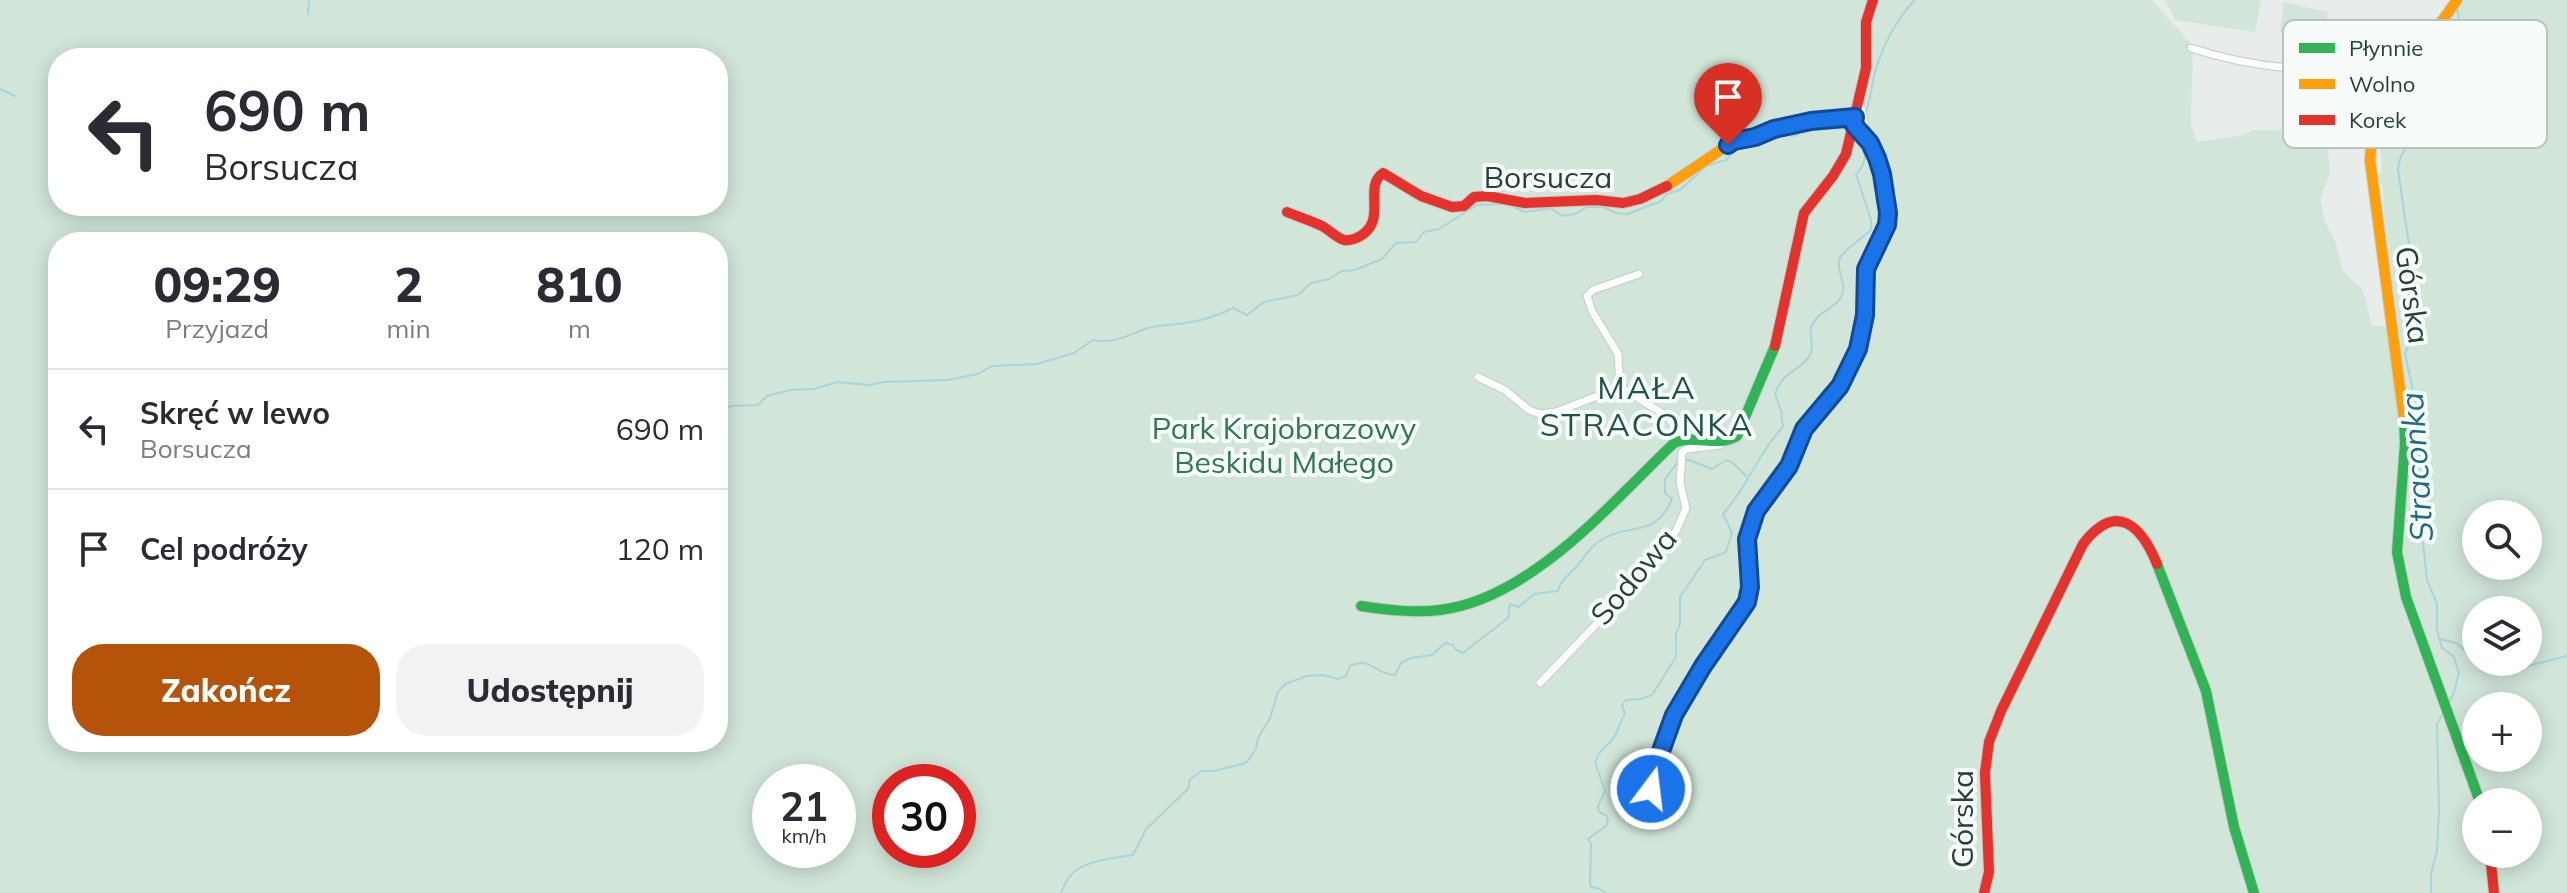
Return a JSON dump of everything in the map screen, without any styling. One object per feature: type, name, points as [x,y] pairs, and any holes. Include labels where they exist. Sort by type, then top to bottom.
[{"type":"street","points":[[1361,606],[1410,613],[1442,610],[1478,600],[1526,577],[1550,561],[1674,443],[1683,438],[1726,443],[1734,439],[1741,430],[1773,354],[1800,243],[1804,213],[1842,164],[1855,123],[1866,68],[1866,22],[1873,0]]},
{"type":"street","points":[[2191,48],[2283,67]]},
{"type":"street","points":[[1651,789],[1674,715],[1747,602],[1750,587],[1747,539],[1756,511],[1789,466],[1804,429],[1840,386],[1858,349],[1865,315],[1866,269],[1887,225],[1888,213],[1882,174],[1868,141],[1859,102]]},
{"type":"street","name":"Borsucza","points":[[1287,212],[1324,227],[1343,240],[1355,239],[1367,231],[1374,221],[1375,183],[1383,173],[1421,196],[1452,207],[1464,206],[1474,197],[1487,196],[1525,203],[1596,200],[1623,203],[1640,199],[1677,182],[1734,141],[1811,121],[1855,123]]},
{"type":"street","points":[[1855,123],[1868,141]]},
{"type":"street","name":"Górska","points":[[2370,148],[2370,172],[2404,413],[2397,552],[2406,597],[2475,788]]},
{"type":"street","points":[[1620,387],[1618,354],[1592,311],[1587,296],[1593,290],[1639,274]]},
{"type":"street","points":[[1478,377],[1505,390],[1529,410],[1545,414],[1620,387]]},
{"type":"street","points":[[1620,387],[1667,416],[1683,438]]},
{"type":"street","name":"Sodowa","points":[[1540,683],[1642,577],[1664,549],[1685,512],[1680,471],[1682,454],[1687,449],[1726,443]]},
{"type":"street","name":"Górska","points":[[1984,893],[1989,872],[1986,762],[1993,728],[2083,544],[2097,527],[2117,521],[2136,528],[2148,542],[2195,658],[2209,703],[2234,827],[2254,893]]},
{"type":"street","points":[[2491,868],[2494,893]]},
{"type":"green space","name":"Park Krajobrazowy Beskidu Małego","points":[[0,0],[2152,0],[2193,46],[2191,126],[2197,142],[2245,135],[2252,130],[2283,130],[2283,148],[2328,148],[2330,174],[2320,199],[2325,221],[2336,243],[2342,270],[2363,290],[2372,326],[2388,326],[2383,185],[2378,184],[2377,174],[2382,173],[2381,148],[2547,148],[2547,20],[2449,20],[2463,0],[2567,0],[2567,893],[0,893]]},
{"type":"green space","points":[[2165,0],[2261,0],[2255,32],[2175,20]]},
{"type":"green space","points":[[2284,2],[2328,12],[2327,20],[2283,20],[2283,33],[2280,32]]},
{"type":"waterway","points":[[308,14],[309,0]]},
{"type":"waterway","points":[[1865,115],[1882,53],[1896,24],[1915,0]]},
{"type":"waterway","name":"Straconka","points":[[2457,6],[2459,20]]},
{"type":"waterway","points":[[0,89],[15,96]]},
{"type":"waterway","points":[[1761,144],[1784,135],[1796,136],[1803,129],[1847,128]]},
{"type":"waterway","points":[[1606,893],[1590,884],[1591,844],[1588,839],[1606,826],[1608,820],[1599,812],[1598,806],[1605,791],[1595,762],[1616,734],[1625,714],[1622,705],[1626,700],[1652,695],[1676,657],[1680,597],[1705,560],[1726,552],[1732,533],[1723,514],[1783,427],[1775,394],[1778,386],[1810,354],[1813,322],[1841,297],[1843,286],[1839,259],[1871,230],[1871,220],[1856,174],[1865,159],[1859,132]]},
{"type":"waterway","points":[[1509,205],[1525,212],[1551,208],[1562,216],[1575,214],[1587,207],[1603,207],[1628,214],[1660,202],[1667,194],[1680,190],[1706,166],[1726,160],[1738,146],[1753,146]]},
{"type":"waterway","name":"Straconka","points":[[2406,148],[2398,170],[2417,322],[2416,333],[2405,353],[2418,415],[2419,462],[2414,506],[2423,543],[2427,580],[2437,604],[2437,630],[2442,648],[2454,657],[2459,673],[2448,704]]},
{"type":"waterway","points":[[728,408],[758,405],[767,396],[837,382],[869,385],[947,380],[978,374],[992,366],[1037,364],[1074,353],[1093,340],[1115,340],[1152,327],[1204,319],[1233,308],[1247,315],[1264,302],[1298,295],[1311,283],[1382,259],[1396,243],[1416,242],[1424,232],[1439,229],[1477,205],[1502,204]]},
{"type":"waterway","points":[[1683,460],[1712,469],[1726,460],[1746,476]]},
{"type":"waterway","points":[[1061,893],[1070,875],[1081,867],[1133,855],[1146,829],[1188,789],[1190,779],[1202,771],[1246,763],[1256,749],[1278,692],[1285,684],[1307,676],[1323,675],[1338,679],[1346,676],[1350,666],[1357,663],[1395,675],[1401,663],[1432,655],[1445,643],[1463,653],[1508,618],[1510,604],[1519,607],[1534,594],[1558,591],[1560,584],[1598,542],[1657,520],[1672,499],[1665,493],[1665,479],[1677,463]]},
{"type":"waterway","points":[[2440,639],[2462,648]]},
{"type":"waterway","points":[[2542,662],[2567,656]]},
{"type":"waterway","name":"Straconka","points":[[2431,893],[2439,810],[2437,724],[2443,713]]},
{"type":"traffic: fast","points":[[1361,606],[1400,611],[1440,610],[1474,602],[1506,588],[1568,545],[1674,443],[1722,441],[1737,436],[1775,346]]},
{"type":"traffic: fast","points":[[2404,419],[2397,552],[2406,597],[2475,788]]},
{"type":"traffic: fast","points":[[2157,564],[2206,691],[2234,827],[2254,893]]},
{"type":"traffic: slow","points":[[2443,20],[2457,0]]},
{"type":"traffic: slow","points":[[1667,186],[1734,141],[1811,121],[1855,117]]},
{"type":"traffic: slow","points":[[2371,148],[2404,419]]},
{"type":"traffic: jam","points":[[1775,346],[1804,213],[1846,154],[1866,68],[1866,22],[1873,0]]},
{"type":"traffic: jam","points":[[1287,212],[1322,226],[1341,239],[1356,238],[1369,228],[1373,220],[1375,186],[1383,173],[1421,196],[1452,207],[1464,206],[1474,197],[1487,196],[1525,203],[1596,200],[1623,203],[1667,186]]},
{"type":"traffic: jam","points":[[1984,893],[1989,872],[1985,773],[1989,742],[2001,711],[2083,544],[2106,524],[2117,521],[2126,523],[2143,538],[2157,564]]},
{"type":"traffic: jam","points":[[2491,868],[2494,893]]},
{"type":"district","name":"MAŁA STRACONKA","points":[[1647,406]]},
{"type":"route","points":[[1651,789],[1674,715],[1747,602],[1750,587],[1747,539],[1751,521],[1761,502],[1789,466],[1804,429],[1840,386],[1858,349],[1865,315],[1868,260],[1887,225],[1882,174],[1870,143],[1854,125],[1855,117],[1811,121],[1774,129],[1728,145]]}]
